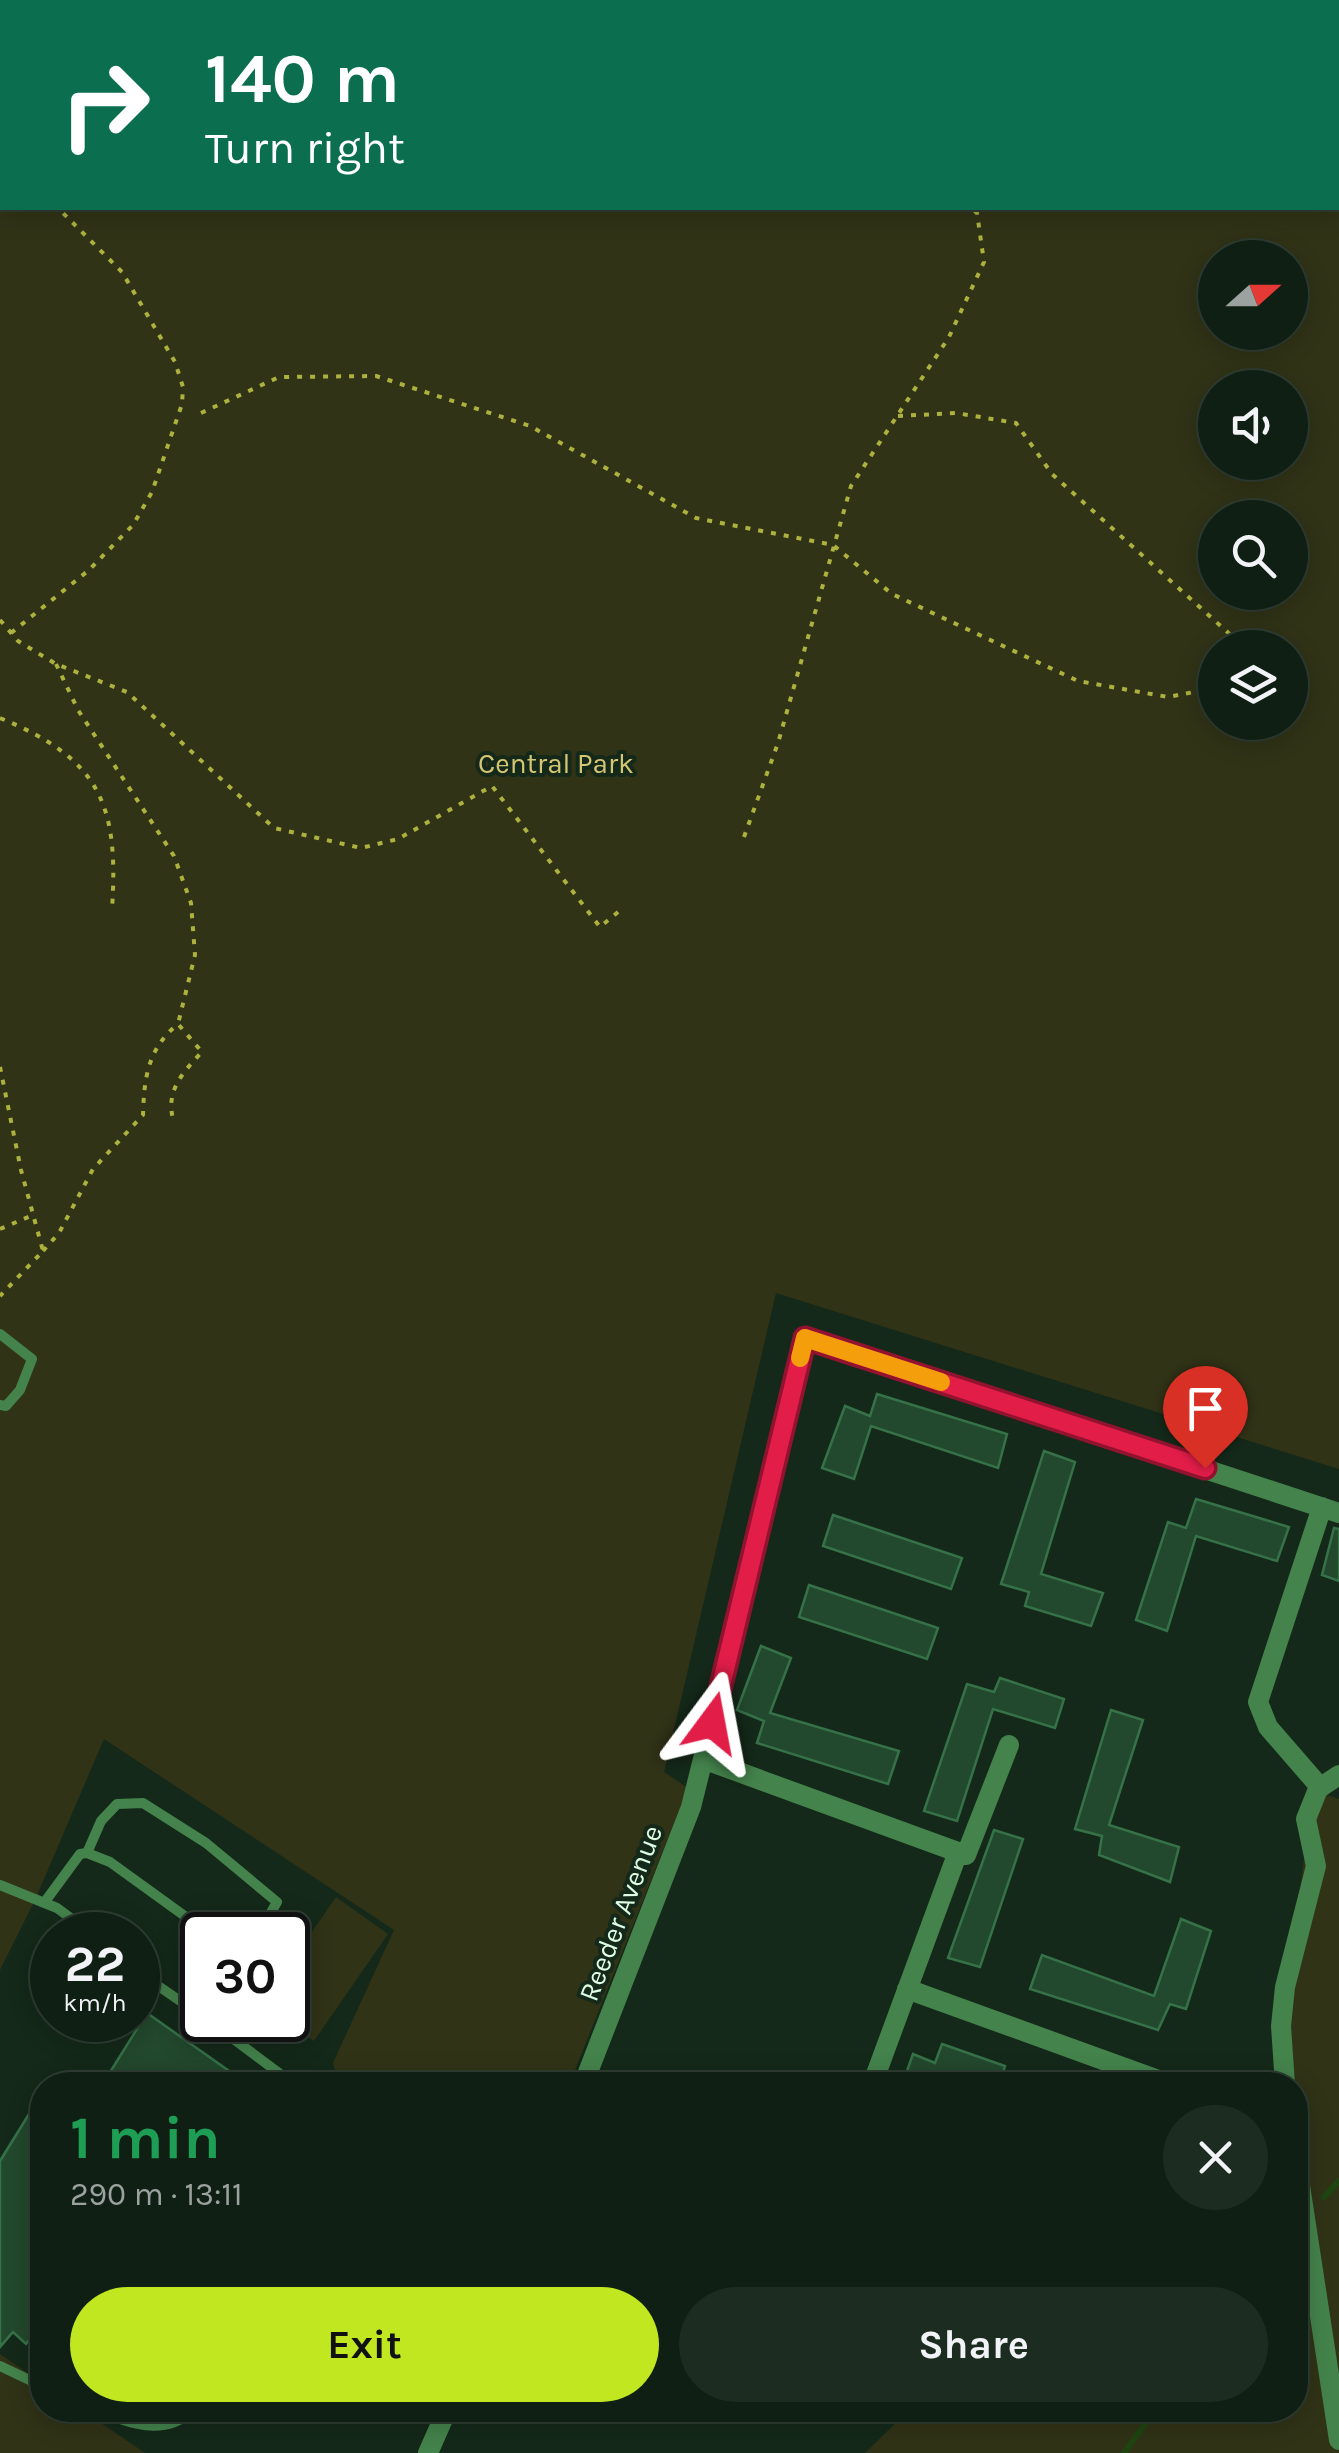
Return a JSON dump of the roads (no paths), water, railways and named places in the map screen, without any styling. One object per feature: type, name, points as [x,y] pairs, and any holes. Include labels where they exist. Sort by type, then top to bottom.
[{"type":"street","name":"Reeder Avenue","points":[[588,2072],[691,1807],[805,1338],[1330,1510]]},
{"type":"street","points":[[1320,1787],[1268,1727],[1258,1702],[1330,1510]]},
{"type":"street","points":[[704,1759],[966,1855],[1008,1746]]},
{"type":"street","points":[[1284,2072],[1281,2026],[1286,1987],[1316,1866],[1306,1819],[1320,1787],[1339,1775]]},
{"type":"street","points":[[877,2072],[958,1852]]},
{"type":"street","points":[[908,1989],[1136,2072]]},
{"type":"street","points":[[1308,2237],[1339,2440]]},
{"type":"street","points":[[428,2453],[442,2422]]},
{"type":"lane","points":[[0,1334],[32,1360],[20,1390],[6,1406],[0,1405]]},
{"type":"lane","points":[[86,1853],[101,1822],[117,1804],[143,1803],[206,1843],[277,1902],[271,1912]]},
{"type":"lane","points":[[44,1903],[80,1854],[86,1853],[110,1862],[180,1913]]},
{"type":"lane","points":[[0,1885],[58,1912]]},
{"type":"lane","points":[[237,2042],[278,2072]]},
{"type":"lane","points":[[0,2366],[30,2380]]},
{"type":"lane","points":[[128,2422],[144,2428],[171,2422]]},
{"type":"waterway","points":[[1324,2197],[1339,2181]]},
{"type":"waterway","points":[[1124,2453],[1146,2422]]},
{"type":"park label","name":"Central Park","points":[[556,763]]}]
